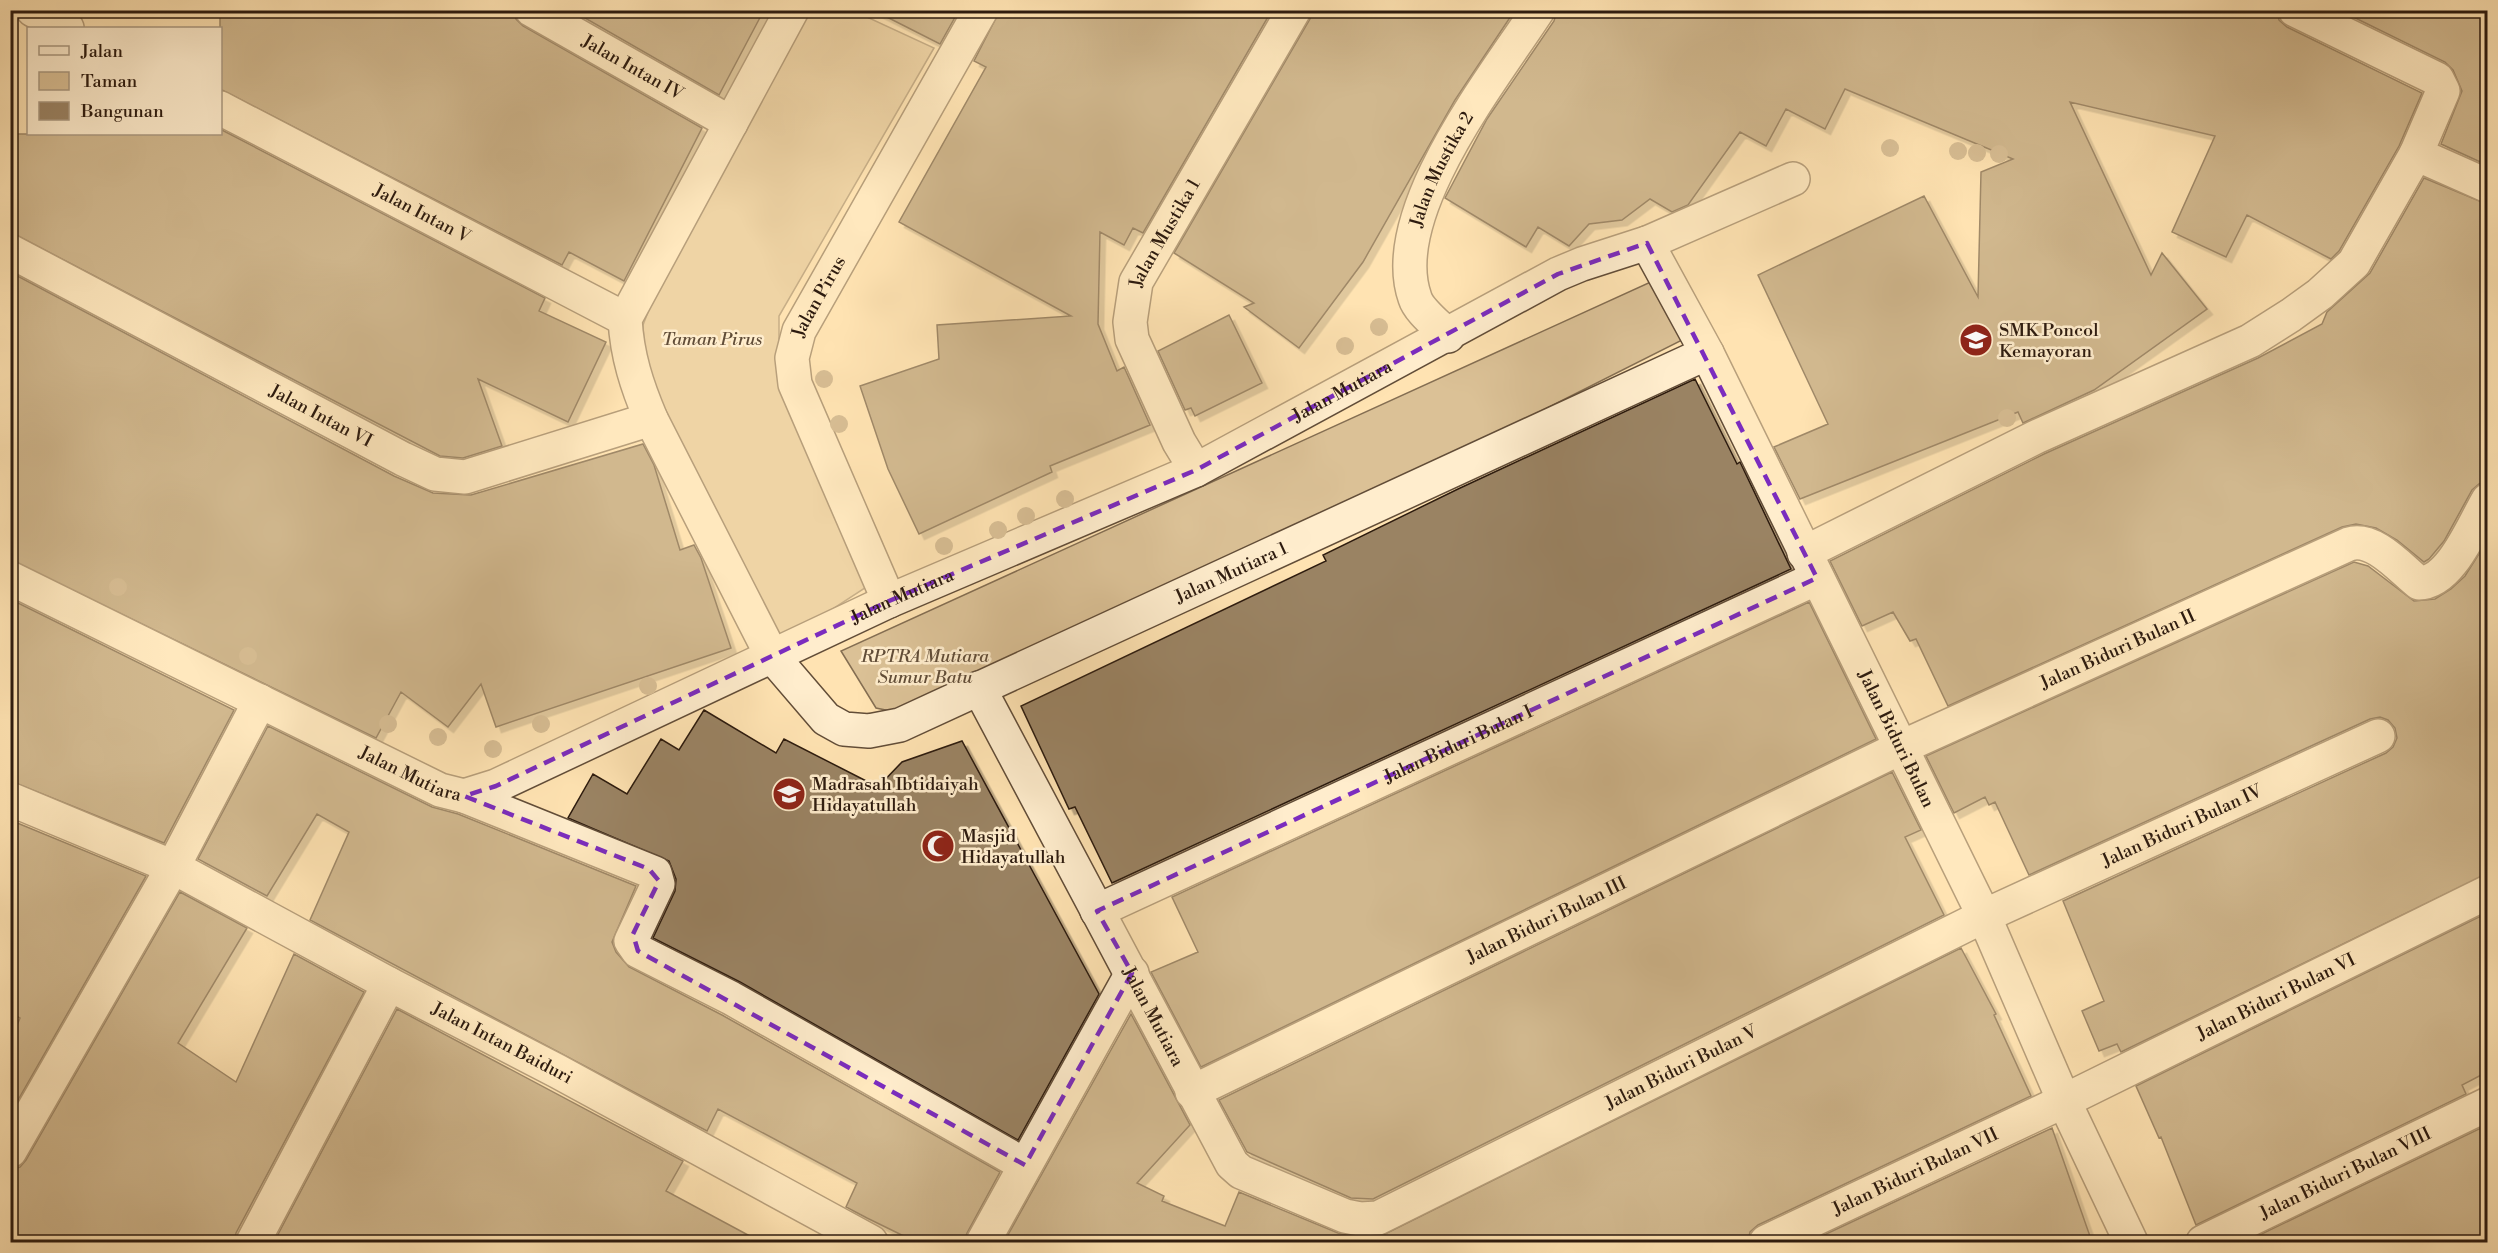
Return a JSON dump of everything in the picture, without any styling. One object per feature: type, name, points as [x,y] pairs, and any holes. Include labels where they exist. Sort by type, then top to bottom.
[{"type":"street","points":[[33,10],[65,27]]},
{"type":"street","name":"Jalan Intan IV","points":[[532,10],[731,123]]},
{"type":"street","points":[[625,319],[792,10]]},
{"type":"street","name":"Jalan Pirus","points":[[889,602],[795,384],[792,358],[799,331],[981,10]]},
{"type":"street","name":"Jalan Mustika 1","points":[[1196,470],[1179,441],[1132,339],[1130,322],[1136,282],[1294,10]]},
{"type":"street","name":"Jalan Mustika 2","points":[[1448,336],[1415,301],[1408,255],[1415,223],[1429,185],[1475,107],[1538,10]]},
{"type":"street","name":"Jalan Biduri Bulan I","points":[[1097,911],[1811,565],[2036,437],[2250,341],[2320,294],[2354,263],[2416,154],[2442,95],[2441,84],[2437,79],[2295,10]]},
{"type":"street","name":"Jalan Intan V","points":[[222,109],[625,319]]},
{"type":"street","points":[[2416,154],[2487,186]]},
{"type":"street","name":"Jalan Mutiara","points":[[10,578],[441,790],[464,796],[496,786],[889,602],[1196,470],[1448,336],[1558,274],[1647,243],[1793,179]]},
{"type":"street","name":"Jalan Biduri Bulan","points":[[1647,243],[1707,353],[1984,916],[2064,1101],[2131,1242]]},
{"type":"street","name":"Jalan Intan VI","points":[[10,251],[353,434],[435,474],[465,477],[651,419]]},
{"type":"street","name":"Jalan Mutiara 1","points":[[625,319],[626,347],[637,387],[651,419],[772,656],[826,719],[844,729],[869,731],[900,725],[1707,353]]},
{"type":"street","name":"Jalan Biduri Bulan II","points":[[1902,747],[2349,544],[2364,543],[2373,546],[2419,583],[2435,580],[2450,564],[2487,500]]},
{"type":"street","name":"Jalan Mutiara","points":[[979,688],[1232,1164],[1241,1172],[1345,1216],[1360,1219],[1378,1218]]},
{"type":"street","points":[[10,1151],[173,867],[260,701]]},
{"type":"street","name":"Jalan Biduri Bulan IV","points":[[1984,916],[2378,736]]},
{"type":"street","name":"Jalan Biduri Bulan III","points":[[1192,1092],[1902,747]]},
{"type":"street","points":[[464,796],[655,873],[658,884],[631,941],[638,951],[731,998],[1025,1165]]},
{"type":"street","name":"Jalan Intan Baiduri","points":[[10,799],[173,867],[389,984],[557,1071],[871,1242]]},
{"type":"street","name":"Jalan Biduri Bulan VI","points":[[2064,1101],[2487,892]]},
{"type":"street","name":"Jalan Biduri Bulan V","points":[[1378,1218],[1984,916]]},
{"type":"street","points":[[982,1242],[1132,973]]},
{"type":"street","points":[[253,1242],[389,984]]},
{"type":"street","name":"Jalan Biduri Bulan VII","points":[[1766,1242],[2064,1101]]},
{"type":"street","name":"Jalan Biduri Bulan VIII","points":[[2204,1242],[2487,1104]]},
{"type":"highlighted area","points":[[1647,243],[1817,578],[1097,911],[1132,973],[1025,1165],[638,951],[633,934],[659,881],[649,869],[464,796],[496,786],[889,601],[1196,470],[1558,274]]},
{"type":"green space","name":"Taman Pirus","points":[[808,11],[854,11],[934,48],[779,316],[779,384],[868,586],[779,644],[665,437],[645,362],[643,325],[657,289]]},
{"type":"green space","name":"RPTRA Mutiara Sumur Batu","points":[[1677,270],[1708,327],[929,719],[876,708],[841,651]]},
{"type":"building","points":[[220,10],[513,10],[516,19],[523,26],[702,128],[624,281],[569,252],[562,265],[222,90],[222,27],[220,27]]},
{"type":"building","points":[[571,10],[764,10],[719,95]]},
{"type":"building","points":[[873,10],[959,10],[940,44]]},
{"type":"building","points":[[1000,10],[1272,10],[1143,233],[1133,228],[1124,245],[1100,232],[1098,324],[1117,371],[1124,367],[1150,425],[1050,466],[1052,472],[919,534],[888,469],[860,386],[939,359],[937,325],[1071,316],[899,222],[986,67],[974,61]]},
{"type":"building","points":[[1313,10],[1515,10],[1455,100],[1363,262],[1299,348],[1244,307],[1254,303],[1174,253],[1310,19]]},
{"type":"building","points":[[1557,10],[2276,10],[2279,20],[2287,27],[2422,93],[2399,146],[2339,251],[2331,259],[2247,215],[2226,257],[2172,232],[2215,136],[2070,102],[2151,275],[2162,253],[2207,309],[2094,390],[2023,423],[2018,412],[1800,499],[1774,447],[1828,424],[1758,275],[1924,196],[1978,297],[1981,172],[2013,159],[1845,89],[1825,129],[1786,109],[1766,146],[1740,132],[1688,205],[1672,212],[1650,199],[1622,220],[1589,224],[1569,246],[1538,227],[1526,247],[1445,198],[1487,119],[1554,21]]},
{"type":"building","points":[[2339,10],[2487,10],[2487,165],[2441,144],[2462,91],[2453,70],[2445,62]]},
{"type":"building","points":[[222,130],[545,298],[539,311],[606,342],[568,422],[478,379],[502,446],[463,458],[440,456],[10,232],[10,134],[222,135]]},
{"type":"building","points":[[2424,178],[2487,204],[2487,481],[2472,490],[2444,541],[2429,559],[2424,562],[2397,540],[2376,528],[2356,524],[2342,527],[1948,706],[1916,639],[1910,641],[1893,612],[1862,626],[1830,561],[2044,454],[2258,358],[2322,324],[2327,312],[2370,273]]},
{"type":"building","points":[[10,272],[394,476],[433,493],[471,495],[643,444],[654,465],[680,550],[694,545],[701,558],[731,648],[496,727],[481,684],[448,727],[401,692],[376,738],[10,560]]},
{"type":"building","points":[[1229,315],[1262,383],[1195,416],[1191,408],[1185,410],[1158,351]]},
{"type":"building","points":[[1695,379],[1737,464],[1740,462],[1791,569],[1112,883],[1075,807],[1069,809],[1021,706],[1326,561],[1323,555],[1458,489]]},
{"type":"building","points":[[2487,541],[2487,874],[2121,1052],[2117,1044],[2099,1051],[2082,1011],[2104,1001],[2063,901],[2386,753],[2393,747],[2397,738],[2395,728],[2388,720],[2380,717],[2370,719],[2029,875],[1995,802],[1989,805],[1985,797],[1954,813],[1926,756],[2354,562],[2368,566],[2414,601],[2435,599],[2465,576]]},
{"type":"building","points":[[10,599],[234,710],[164,843],[10,781]]},
{"type":"building","points":[[1809,602],[1876,739],[1201,1067],[1151,972],[1198,952],[1172,897]]},
{"type":"building","points":[[704,710],[776,753],[784,739],[878,787],[902,762],[962,741],[1099,994],[1018,1140],[740,982],[653,938],[675,891],[676,879],[669,861],[568,818],[593,774],[627,794],[661,739],[679,750]]},
{"type":"building","points":[[268,726],[432,807],[458,814],[636,886],[612,942],[616,952],[629,967],[722,1015],[1000,1172],[964,1242],[916,1242],[867,1218],[846,1207],[857,1183],[718,1109],[707,1131],[310,920],[349,832],[317,814],[267,896],[198,859]]},
{"type":"building","points":[[1892,772],[1921,830],[1905,837],[1944,915],[1373,1199],[1351,1198],[1247,1152],[1219,1100]]},
{"type":"building","points":[[10,820],[146,876],[18,1100],[10,1097],[10,1042],[20,1018],[10,1012]]},
{"type":"building","points":[[180,892],[247,928],[178,1043],[236,1082],[294,954],[364,992],[236,1233],[234,1242],[10,1242],[10,1170],[20,1167],[26,1160]]},
{"type":"building","points":[[2487,913],[2487,1072],[2462,1085],[2466,1094],[2196,1225],[2161,1137],[2159,1138],[2136,1086]]},
{"type":"building","points":[[1961,948],[1996,1014],[1994,1015],[2031,1096],[1758,1225],[1750,1232],[1748,1242],[1004,1242],[1131,1014],[1190,1125],[1137,1183],[1164,1196],[1162,1201],[1225,1226],[1239,1192],[1338,1233],[1357,1237],[1379,1237]]},
{"type":"building","points":[[397,1009],[683,1161],[666,1191],[761,1242],[274,1242]]},
{"type":"building","points":[[2483,1127],[2487,1137],[2487,1242],[2245,1242]]},
{"type":"building","points":[[2052,1128],[2092,1242],[1809,1242]]},
{"type":"place","name":"SMK Poncol Kemayoran","points":[[1976,340]]},
{"type":"place","name":"Madrasah Ibtidaiyah Hidayatullah","points":[[789,794]]},
{"type":"place","name":"Masjid Hidayatullah","points":[[938,846]]}]
